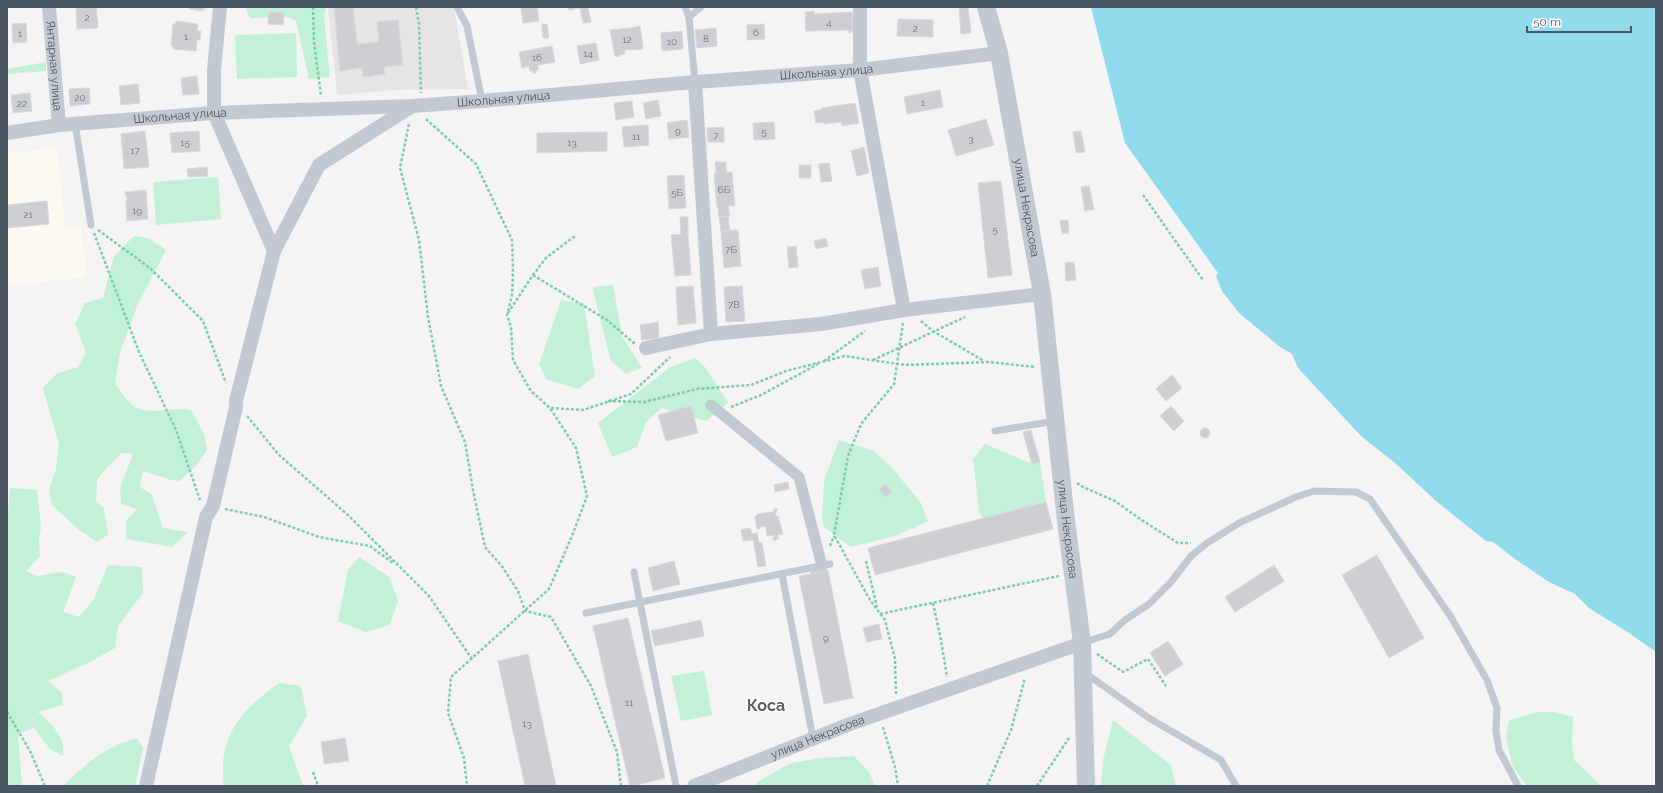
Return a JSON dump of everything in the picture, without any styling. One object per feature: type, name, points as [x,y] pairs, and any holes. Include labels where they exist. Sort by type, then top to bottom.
[{"type":"street","name":"Янтарная улица","points":[[49,7],[59,124]]},
{"type":"street","points":[[220,7],[214,70],[214,113],[274,251]]},
{"type":"street","points":[[860,7],[860,70],[904,310]]},
{"type":"street","name":"улица Некрасова","points":[[694,786],[813,738],[878,714],[1082,643],[1060,470],[1042,294],[999,53],[986,7]]},
{"type":"street","name":"Школьная улица","points":[[7,133],[59,124],[214,113],[417,106],[482,101],[695,82],[860,70],[999,53]]},
{"type":"street","points":[[695,82],[711,334]]},
{"type":"street","points":[[146,786],[209,511],[274,251],[319,165],[417,106]]},
{"type":"street","points":[[646,348],[711,334],[821,324],[904,310],[1042,294]]},
{"type":"street","points":[[711,405],[799,477],[826,565]]},
{"type":"street","points":[[1082,643],[1086,786]]},
{"type":"lane","points":[[457,7],[468,26],[482,101]]},
{"type":"lane","points":[[686,7],[689,17],[695,82]]},
{"type":"lane","points":[[689,17],[701,7]]},
{"type":"lane","points":[[75,123],[91,225]]},
{"type":"lane","points":[[996,431],[1055,422]]},
{"type":"lane","points":[[1082,643],[1110,634],[1125,620],[1149,604],[1171,582],[1191,556],[1207,543],[1239,523],[1296,497],[1314,491],[1356,492],[1370,499],[1451,617],[1487,680],[1497,708],[1496,731],[1499,750],[1518,786]]},
{"type":"lane","points":[[586,613],[826,565]]},
{"type":"lane","points":[[634,572],[676,786]]},
{"type":"lane","points":[[782,574],[813,738]]},
{"type":"lane","points":[[1083,672],[1149,718],[1221,760],[1236,786]]},
{"type":"path","points":[[313,7],[314,42],[323,109]]},
{"type":"path","points":[[416,7],[419,24],[417,106],[400,168],[418,240],[428,317],[441,386],[465,442],[472,490],[485,547],[501,565],[518,591],[525,611]]},
{"type":"path","points":[[417,106],[476,164],[512,240],[512,295],[507,315],[511,327],[513,360],[530,391],[550,408],[576,448],[587,496],[572,536],[549,589],[451,677],[448,713],[464,758],[467,786]]},
{"type":"path","points":[[1143,195],[1203,280]]},
{"type":"path","points":[[91,225],[150,268],[203,321],[236,404],[279,455],[348,515],[429,596],[472,659]]},
{"type":"path","points":[[91,225],[139,352],[176,430],[209,511],[264,517],[319,537],[370,546],[398,567],[429,596]]},
{"type":"path","points":[[507,315],[546,258],[575,236]]},
{"type":"path","points":[[533,275],[607,320],[640,348],[646,348]]},
{"type":"path","points":[[897,707],[895,659],[885,620],[870,600],[834,535],[848,456],[861,424],[894,384],[902,336],[904,310],[921,321],[933,332],[986,362]]},
{"type":"path","points":[[873,360],[968,316]]},
{"type":"path","points":[[720,412],[761,395],[822,362],[871,328]]},
{"type":"path","points":[[550,408],[582,410],[631,394],[672,356]]},
{"type":"path","points":[[608,401],[644,402],[697,389],[751,385],[786,371],[845,356],[905,365],[986,362],[1050,369]]},
{"type":"path","points":[[1060,470],[1083,487],[1116,501],[1140,520],[1178,543],[1207,543]]},
{"type":"path","points":[[866,561],[878,615],[1048,578]]},
{"type":"path","points":[[932,603],[941,640],[949,689]]},
{"type":"path","points":[[525,611],[551,617],[591,686],[617,752],[622,786]]},
{"type":"path","points":[[1082,643],[1123,672],[1148,659],[1166,686]]},
{"type":"path","points":[[987,786],[1011,730],[1030,661]]},
{"type":"path","points":[[7,712],[30,750],[45,786]]},
{"type":"path","points":[[878,714],[895,767],[898,786]]},
{"type":"path","points":[[1037,786],[1071,735]]},
{"type":"path","points":[[313,772],[318,786]]},
{"type":"shaded area","points":[[328,7],[454,7],[468,89],[396,90],[337,95]]},
{"type":"shaded area","points":[[57,148],[65,227],[81,226],[87,277],[7,286],[7,153]]},
{"type":"green space","points":[[245,7],[326,7],[324,16],[330,77],[309,79],[296,21],[289,17],[250,18]]},
{"type":"green space","points":[[296,33],[297,77],[237,79],[235,35]]},
{"type":"green space","points":[[46,62],[46,71],[7,74],[7,69]]},
{"type":"green space","points":[[218,177],[221,219],[156,225],[153,182]]},
{"type":"green space","points":[[134,236],[148,238],[166,250],[137,306],[120,353],[115,383],[130,403],[142,410],[191,410],[204,434],[207,450],[196,466],[179,481],[143,471],[140,487],[152,495],[163,528],[188,532],[172,547],[126,539],[126,521],[137,509],[121,504],[120,488],[133,454],[122,453],[107,467],[97,480],[96,502],[104,508],[108,535],[97,542],[78,529],[52,505],[49,490],[56,469],[59,445],[43,388],[56,374],[78,367],[86,352],[75,324],[85,303],[103,298],[114,256]]},
{"type":"green space","points":[[613,285],[622,336],[642,368],[626,374],[611,361],[594,294],[593,287]]},
{"type":"green space","points":[[561,300],[584,304],[595,376],[578,389],[546,379],[539,364]]},
{"type":"green space","points":[[695,358],[705,367],[728,403],[706,421],[662,408],[646,422],[637,447],[612,457],[598,423],[669,368]]},
{"type":"green space","points":[[839,440],[874,451],[893,469],[921,503],[928,521],[895,536],[851,547],[825,528],[822,519],[824,481]]},
{"type":"green space","points":[[985,444],[1032,464],[1040,462],[1046,502],[983,518],[979,511],[973,459]]},
{"type":"green space","points":[[10,488],[37,490],[41,527],[39,540],[40,556],[26,571],[37,576],[63,572],[76,577],[63,612],[79,617],[94,599],[108,565],[142,567],[143,593],[118,626],[115,648],[88,663],[48,681],[62,693],[63,705],[38,712],[60,736],[63,756],[50,749],[34,728],[18,734],[22,786],[7,786],[7,524]]},
{"type":"green space","points":[[359,557],[389,577],[398,600],[390,625],[365,632],[338,621],[348,570]]},
{"type":"green space","points":[[704,671],[712,715],[681,721],[671,676]]},
{"type":"green space","points":[[279,683],[301,686],[307,716],[289,746],[303,786],[224,786],[224,753],[228,739],[235,726],[253,704]]},
{"type":"green space","points":[[1539,712],[1555,712],[1573,717],[1572,742],[1574,760],[1601,786],[1527,786],[1513,767],[1506,738],[1509,720]]},
{"type":"green space","points":[[1113,720],[1171,765],[1176,786],[1101,786],[1103,760]]},
{"type":"green space","points":[[137,738],[143,748],[135,786],[63,786],[88,763],[105,751]]},
{"type":"green space","points":[[854,756],[869,772],[875,786],[756,786],[757,782],[791,763],[821,758]]},
{"type":"water","points":[[1091,7],[1656,7],[1656,652],[1589,608],[1575,594],[1549,582],[1493,542],[1486,541],[1436,501],[1395,463],[1361,436],[1298,368],[1292,354],[1280,347],[1239,313],[1222,291],[1216,276],[1218,273],[1125,143]]},
{"type":"building","points":[[76,7],[96,7],[98,28],[77,29]]},
{"type":"building","points":[[186,7],[205,7],[205,9]]},
{"type":"building","points":[[189,7],[203,7],[203,11],[189,9]]},
{"type":"building","points":[[334,7],[353,7],[357,44],[379,42],[377,22],[398,20],[403,65],[384,67],[385,74],[363,77],[362,68],[340,71]]},
{"type":"building","points":[[521,7],[537,7],[539,21],[523,23]]},
{"type":"building","points":[[568,7],[588,7],[591,22],[583,23],[580,8],[569,10]]},
{"type":"building","points":[[959,7],[968,7],[971,33],[961,34]]},
{"type":"building","points":[[814,11],[814,14],[852,12],[853,31],[849,33],[849,30],[806,31],[805,12]]},
{"type":"building","points":[[269,12],[284,13],[283,25],[268,24]]},
{"type":"building","points":[[898,19],[933,20],[933,37],[897,36]]},
{"type":"building","points":[[176,21],[198,24],[197,31],[201,31],[200,40],[197,40],[196,51],[173,49],[173,46],[171,46],[173,24],[175,24]]},
{"type":"building","points":[[26,23],[27,42],[13,43],[12,24]]},
{"type":"building","points":[[547,24],[549,38],[543,38],[542,25]]},
{"type":"building","points":[[764,24],[765,39],[747,40],[747,25]]},
{"type":"building","points":[[640,26],[643,49],[624,50],[625,54],[619,55],[620,57],[615,56],[610,30],[629,28],[630,30],[630,28]]},
{"type":"building","points":[[716,28],[717,46],[697,48],[695,30]]},
{"type":"building","points":[[682,31],[683,49],[662,51],[661,33]]},
{"type":"building","points":[[596,43],[599,60],[580,64],[577,46]]},
{"type":"building","points":[[552,46],[555,62],[538,65],[538,70],[536,70],[536,73],[533,74],[533,71],[530,71],[529,66],[522,68],[519,52]]},
{"type":"building","points":[[197,76],[199,94],[183,95],[181,78]]},
{"type":"building","points":[[138,84],[140,103],[121,105],[119,86]]},
{"type":"building","points":[[89,88],[90,104],[70,106],[69,89]]},
{"type":"building","points":[[940,90],[943,107],[907,114],[904,97]]},
{"type":"building","points":[[30,93],[32,111],[13,113],[11,95]]},
{"type":"building","points":[[658,100],[661,116],[646,119],[643,103]]},
{"type":"building","points":[[632,101],[634,117],[616,120],[614,103]]},
{"type":"building","points":[[855,103],[859,123],[842,126],[841,122],[824,124],[824,122],[816,123],[814,111],[822,108]]},
{"type":"building","points":[[986,119],[994,145],[956,156],[948,130]]},
{"type":"building","points":[[687,120],[689,137],[669,139],[667,123]]},
{"type":"building","points":[[774,122],[775,139],[754,140],[753,123]]},
{"type":"building","points":[[648,125],[649,145],[624,147],[622,127]]},
{"type":"building","points":[[724,127],[724,142],[708,142],[707,128]]},
{"type":"building","points":[[145,131],[149,167],[124,169],[121,134]]},
{"type":"building","points":[[199,131],[200,151],[172,153],[170,133]]},
{"type":"building","points":[[1081,131],[1085,152],[1076,153],[1073,132]]},
{"type":"building","points":[[607,132],[607,151],[537,153],[537,133]]},
{"type":"building","points":[[864,147],[869,173],[857,176],[851,151]]},
{"type":"building","points":[[715,162],[726,162],[726,172],[732,172],[735,206],[728,206],[730,216],[719,217],[714,173],[716,173]]},
{"type":"building","points":[[829,163],[832,181],[821,182],[819,164]]},
{"type":"building","points":[[799,165],[811,165],[811,178],[799,178]]},
{"type":"building","points":[[207,167],[208,176],[188,177],[187,169]]},
{"type":"building","points":[[684,175],[686,208],[669,209],[667,176]]},
{"type":"building","points":[[1001,181],[1012,275],[988,278],[978,183]]},
{"type":"building","points":[[1089,186],[1094,209],[1085,211],[1081,187]]},
{"type":"building","points":[[146,190],[148,219],[127,221],[127,195],[125,195],[125,192]]},
{"type":"building","points":[[47,201],[49,224],[7,228],[7,205]]},
{"type":"building","points":[[728,216],[730,231],[721,231],[719,217]]},
{"type":"building","points":[[680,217],[688,217],[688,234],[681,235]]},
{"type":"building","points":[[1068,220],[1069,233],[1062,234],[1060,221]]},
{"type":"building","points":[[738,230],[741,266],[724,268],[721,231]]},
{"type":"building","points":[[688,234],[691,275],[675,276],[671,235]]},
{"type":"building","points":[[826,238],[828,246],[816,249],[814,241]]},
{"type":"building","points":[[796,246],[798,267],[789,268],[787,247]]},
{"type":"building","points":[[1074,262],[1076,280],[1066,281],[1065,263]]},
{"type":"building","points":[[878,267],[881,286],[865,289],[861,270]]},
{"type":"building","points":[[693,286],[696,323],[678,325],[676,287]]},
{"type":"building","points":[[742,286],[745,321],[726,322],[724,287]]},
{"type":"building","points":[[658,322],[659,338],[642,340],[640,325]]},
{"type":"building","points":[[1172,375],[1182,388],[1166,401],[1156,389]]},
{"type":"building","points":[[691,406],[698,433],[666,441],[658,415]]},
{"type":"building","points":[[1171,406],[1184,421],[1174,431],[1160,416]]},
{"type":"building","points":[[1203,428],[1207,428],[1209,429],[1209,437],[1203,438],[1200,435],[1200,431]]},
{"type":"building","points":[[1031,430],[1040,462],[1032,464],[1023,432]]},
{"type":"building","points":[[788,482],[789,489],[775,492],[774,485]]},
{"type":"building","points":[[885,484],[892,492],[885,497],[879,489]]},
{"type":"building","points":[[1046,502],[1053,529],[875,575],[868,548]]},
{"type":"building","points":[[775,508],[778,509],[775,514],[778,516],[783,534],[777,535],[779,538],[774,541],[772,538],[774,538],[774,535],[767,536],[766,526],[757,529],[755,517],[758,514],[773,512]]},
{"type":"building","points":[[750,528],[752,534],[757,533],[759,543],[762,542],[766,566],[758,567],[753,540],[743,541],[741,530]]},
{"type":"building","points":[[1377,555],[1424,638],[1389,658],[1342,575]]},
{"type":"building","points":[[674,561],[680,584],[653,591],[648,568]]},
{"type":"building","points":[[817,564],[819,572],[828,570],[853,698],[824,704],[799,576],[811,574],[809,565]]},
{"type":"building","points":[[1274,565],[1284,581],[1235,612],[1225,597]]},
{"type":"building","points":[[628,618],[665,778],[632,786],[630,786],[593,626]]},
{"type":"building","points":[[701,620],[704,636],[655,646],[651,631]]},
{"type":"building","points":[[879,624],[882,639],[867,642],[863,628]]},
{"type":"building","points":[[1168,641],[1183,664],[1165,676],[1150,653]]},
{"type":"building","points":[[528,654],[556,786],[525,786],[498,661]]},
{"type":"building","points":[[345,738],[349,761],[324,764],[321,742]]},
{"type":"district","name":"Коса","points":[[766,705]]}]
